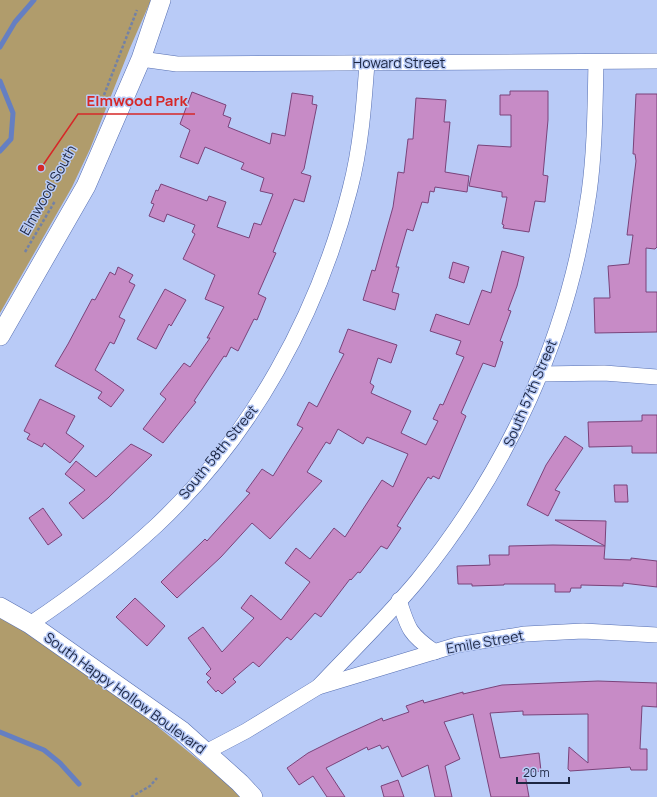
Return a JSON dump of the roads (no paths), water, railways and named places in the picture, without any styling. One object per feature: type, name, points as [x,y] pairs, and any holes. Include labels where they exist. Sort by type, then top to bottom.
[{"type":"street","points":[[0,336],[86,186],[140,59],[162,0]]},
{"type":"street","name":"Howard Street","points":[[140,59],[176,64],[657,61]]},
{"type":"street","name":"South 57th Street","points":[[318,687],[416,582],[453,533],[482,491],[511,439],[540,374],[561,319],[579,250],[589,193],[595,130],[596,62]]},
{"type":"street","name":"South 58th Street","points":[[30,624],[79,591],[118,560],[158,524],[206,472],[232,439],[263,395],[288,352],[310,307],[334,247],[351,187],[361,130],[367,63]]},
{"type":"street","points":[[540,374],[604,373],[657,376]]},
{"type":"street","name":"South Happy Hollow Boulevard","points":[[0,593],[30,624]]},
{"type":"street","points":[[399,600],[406,623],[416,639],[435,652]]},
{"type":"street","name":"South Happy Hollow Boulevard","points":[[0,608],[30,624],[182,731],[240,783],[253,797]]},
{"type":"street","name":"Emile Street","points":[[318,687],[457,645],[525,634],[583,631],[657,635]]},
{"type":"street","points":[[206,752],[246,731],[318,687]]},
{"type":"waterway","points":[[0,47],[15,22],[34,0]]},
{"type":"waterway","points":[[0,81],[13,113],[11,139],[0,151]]},
{"type":"waterway","points":[[0,732],[44,750],[60,763],[79,784]]},
{"type":"place","name":"Elmwood Park","points":[[41,168]]}]
